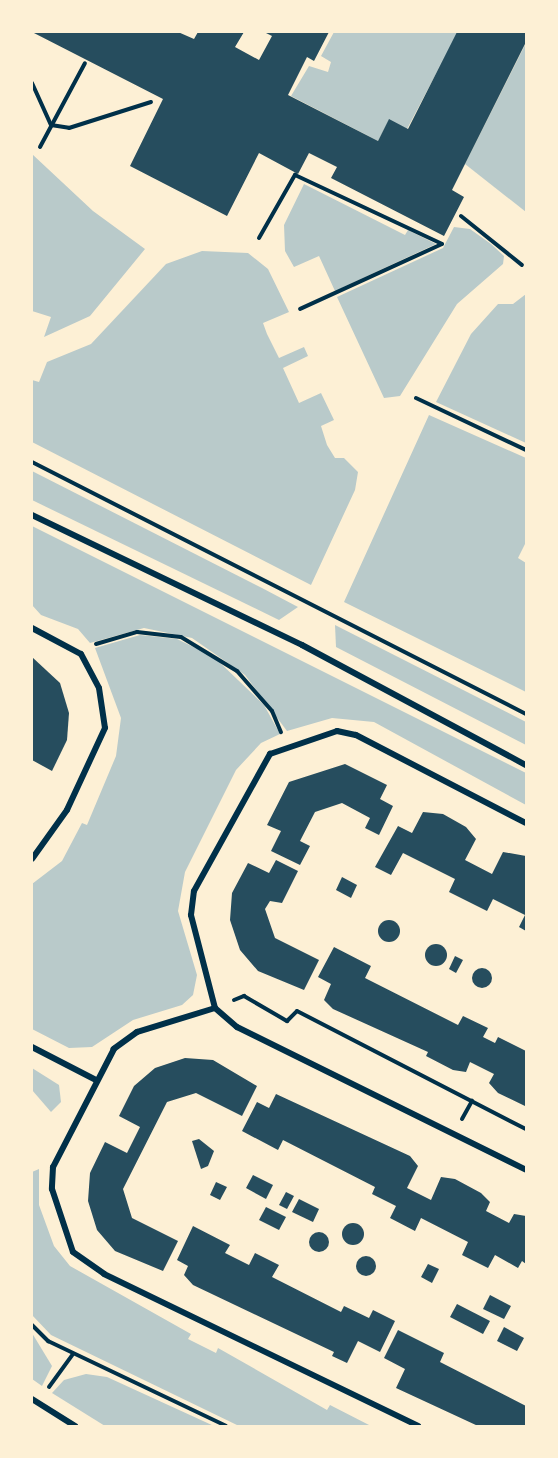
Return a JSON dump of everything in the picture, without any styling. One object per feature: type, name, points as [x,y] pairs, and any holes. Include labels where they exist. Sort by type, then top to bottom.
[{"type":"street","points":[[32,515],[302,645],[526,765]]},
{"type":"street","points":[[32,628],[79,653],[99,688],[105,728],[68,810],[32,859]]},
{"type":"street","points":[[526,823],[356,735],[337,731],[286,745],[257,771],[194,891],[191,915],[215,1008],[237,1027],[526,1170]]},
{"type":"street","points":[[215,1008],[137,1032],[114,1049],[53,1167],[52,1189],[73,1252],[104,1274],[418,1426]]},
{"type":"street","points":[[32,1047],[96,1080]]},
{"type":"street","points":[[32,1399],[75,1426]]},
{"type":"path","points":[[40,147],[86,63]]},
{"type":"path","points":[[32,83],[51,126]]},
{"type":"path","points":[[51,126],[69,128],[151,102]]},
{"type":"path","points":[[259,238],[295,175],[442,244],[300,309]]},
{"type":"path","points":[[461,216],[522,265]]},
{"type":"path","points":[[416,398],[526,450]]},
{"type":"path","points":[[32,462],[526,714]]},
{"type":"path","points":[[79,653],[137,632],[181,637],[224,660],[248,682],[272,711],[286,745]]},
{"type":"path","points":[[215,1008],[244,996],[287,1021],[297,1011],[526,1129]]},
{"type":"path","points":[[32,1325],[65,1350],[226,1426]]},
{"type":"shaded area","points":[[334,32],[458,32],[407,129],[389,120],[378,141],[291,96],[309,66],[328,72],[331,62],[321,56]]},
{"type":"shaded area","points":[[526,43],[526,212],[465,164]]},
{"type":"shaded area","points":[[32,154],[93,211],[145,249],[90,316],[44,337],[51,317],[32,311]]},
{"type":"shaded area","points":[[304,184],[405,235],[408,230],[436,244],[335,291],[319,256],[294,267],[285,251],[284,225]]},
{"type":"shaded area","points":[[454,227],[470,229],[491,244],[504,256],[503,264],[457,304],[400,396],[384,398],[337,297],[443,248]]},
{"type":"shaded area","points":[[202,251],[248,253],[268,269],[289,312],[263,323],[267,334],[279,358],[304,347],[308,356],[283,368],[299,403],[321,393],[334,420],[321,426],[327,445],[335,458],[344,458],[358,472],[355,490],[311,585],[32,442],[32,380],[39,382],[47,362],[91,344],[166,264]]},
{"type":"shaded area","points":[[526,294],[526,443],[436,402],[471,334],[498,304],[513,304]]},
{"type":"shaded area","points":[[429,415],[526,458],[526,542],[518,558],[526,563],[526,692],[344,602]]},
{"type":"shaded area","points":[[32,471],[298,607],[279,620],[32,500]]},
{"type":"shaded area","points":[[32,526],[526,773],[526,805],[374,722],[332,718],[287,731],[245,675],[192,638],[144,628],[90,643],[78,629],[41,615],[32,605]]},
{"type":"shaded area","points":[[335,625],[526,722],[526,745],[336,647]]},
{"type":"shaded area","points":[[140,635],[177,639],[214,657],[264,705],[280,734],[261,743],[236,770],[185,872],[178,911],[197,975],[193,995],[182,1005],[133,1020],[92,1047],[69,1048],[32,1029],[32,884],[62,861],[82,823],[87,825],[116,756],[121,718],[95,648]]},
{"type":"shaded area","points":[[32,1068],[59,1085],[61,1102],[51,1112],[32,1090]]},
{"type":"shaded area","points":[[39,1169],[39,1205],[54,1246],[70,1266],[191,1334],[188,1339],[216,1353],[218,1348],[327,1410],[330,1405],[371,1426],[239,1426],[51,1335],[32,1315],[32,1172]]},
{"type":"shaded area","points":[[32,1333],[52,1366],[42,1386],[32,1379]]},
{"type":"shaded area","points":[[86,1374],[107,1377],[214,1426],[105,1426],[52,1393],[64,1380]]},
{"type":"building","points":[[32,32],[178,32],[194,39],[198,32],[244,32],[235,47],[259,60],[272,36],[264,32],[329,32],[314,61],[307,57],[288,95],[378,141],[389,119],[408,129],[457,32],[526,32],[526,42],[452,190],[464,197],[444,236],[331,178],[337,167],[309,153],[298,174],[259,153],[227,216],[130,166],[163,99]]},
{"type":"building","points":[[32,657],[60,683],[69,713],[67,740],[52,771],[32,760]]},
{"type":"building","points":[[345,764],[387,785],[380,799],[393,806],[379,835],[365,828],[370,818],[342,803],[315,812],[300,841],[310,846],[300,865],[271,851],[281,831],[267,825],[289,782]]},
{"type":"building","points":[[423,812],[443,814],[466,827],[476,839],[465,860],[492,874],[503,852],[526,856],[526,931],[519,927],[525,915],[493,899],[487,911],[449,892],[455,879],[403,853],[391,875],[375,867],[398,826],[412,833]]},
{"type":"building","points":[[276,860],[298,871],[282,903],[270,901],[265,909],[275,938],[319,960],[304,990],[258,971],[240,950],[230,920],[232,893],[248,863],[269,873]]},
{"type":"building","points":[[342,877],[357,885],[351,898],[336,890]]},
{"type":"building","points":[[389,920],[399,927],[400,931],[393,941],[389,942],[379,935],[378,931],[385,921]]},
{"type":"building","points":[[436,944],[446,951],[447,955],[440,965],[436,966],[426,959],[425,955],[432,945]]},
{"type":"building","points":[[334,947],[371,966],[365,978],[458,1025],[463,1016],[488,1028],[483,1037],[495,1043],[498,1037],[526,1051],[525,1106],[498,1093],[489,1083],[494,1074],[470,1062],[466,1072],[453,1070],[426,1056],[428,1052],[333,1009],[324,1000],[331,984],[318,977]]},
{"type":"building","points":[[455,956],[463,960],[456,973],[449,969]]},
{"type":"building","points":[[478,968],[486,968],[492,974],[492,982],[486,988],[478,988],[472,982],[472,974]]},
{"type":"building","points":[[185,1058],[213,1060],[257,1086],[242,1116],[196,1093],[167,1102],[123,1189],[132,1218],[178,1241],[163,1271],[115,1251],[97,1230],[88,1201],[90,1173],[105,1142],[127,1153],[140,1127],[119,1116],[134,1086],[155,1068]]},
{"type":"building","points":[[276,1094],[410,1156],[418,1166],[407,1188],[431,1200],[441,1177],[455,1179],[481,1193],[490,1202],[486,1211],[509,1223],[514,1214],[526,1216],[526,1264],[522,1261],[518,1268],[495,1255],[488,1268],[462,1255],[468,1242],[421,1218],[415,1231],[390,1218],[396,1206],[372,1194],[375,1187],[283,1140],[278,1150],[242,1131],[257,1102],[269,1108]]},
{"type":"building","points":[[199,1139],[214,1151],[208,1166],[201,1169],[192,1141]]},
{"type":"building","points":[[253,1175],[273,1185],[266,1199],[246,1188]]},
{"type":"building","points":[[216,1182],[227,1187],[220,1200],[210,1195]]},
{"type":"building","points":[[286,1192],[294,1196],[287,1209],[279,1205]]},
{"type":"building","points":[[299,1199],[319,1209],[313,1222],[292,1212]]},
{"type":"building","points":[[266,1207],[286,1217],[279,1230],[259,1220]]},
{"type":"building","points":[[353,1223],[363,1230],[364,1234],[357,1244],[353,1245],[343,1238],[342,1234],[349,1224]]},
{"type":"building","points":[[193,1226],[230,1245],[225,1253],[249,1265],[255,1253],[279,1265],[272,1277],[341,1312],[344,1306],[369,1318],[373,1310],[395,1321],[380,1352],[358,1341],[347,1363],[332,1356],[334,1352],[193,1285],[184,1275],[188,1266],[177,1260]]},
{"type":"building","points":[[315,1232],[323,1232],[329,1238],[329,1246],[323,1252],[315,1252],[309,1246],[309,1238]]},
{"type":"building","points":[[362,1256],[370,1256],[376,1262],[376,1270],[370,1276],[362,1276],[356,1270],[356,1262]]},
{"type":"building","points":[[428,1264],[439,1269],[432,1283],[421,1277]]},
{"type":"building","points":[[490,1295],[511,1306],[504,1319],[483,1309]]},
{"type":"building","points":[[457,1304],[490,1321],[483,1334],[450,1317]]},
{"type":"building","points":[[504,1327],[524,1338],[517,1351],[497,1341]]},
{"type":"building","points":[[398,1330],[444,1353],[440,1362],[526,1406],[526,1426],[478,1426],[396,1388],[405,1369],[384,1358]]}]
